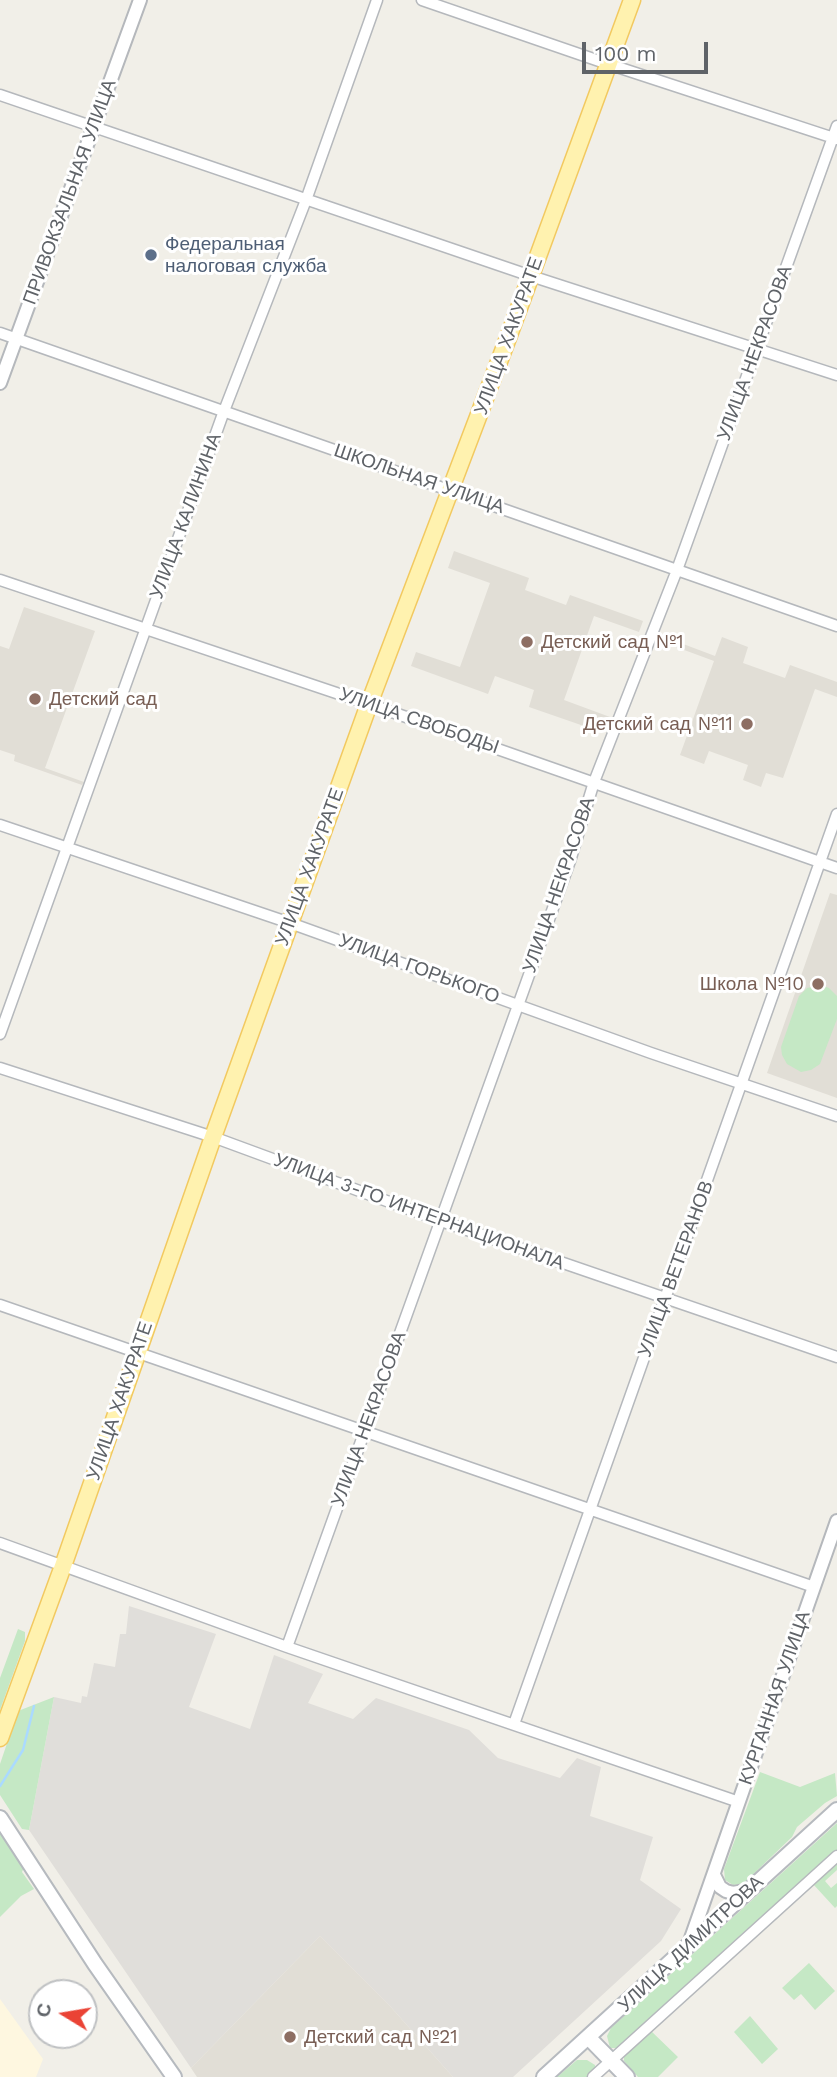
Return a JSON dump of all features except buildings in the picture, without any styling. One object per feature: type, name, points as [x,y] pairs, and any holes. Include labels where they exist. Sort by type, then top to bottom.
[{"type":"main road","name":"УЛИЦА ХАКУРАТЕ","points":[[0,1738],[369,704],[451,491],[632,0]]},
{"type":"main road","name":"УЛИЦА ДИМИТРОВА","points":[[544,2077],[837,1810]]},
{"type":"main road","points":[[2,1824],[174,2077]]},
{"type":"main road","points":[[586,2040],[626,2077]]},
{"type":"main road","points":[[608,2063],[617,2077]]},
{"type":"street","name":"ПРИВОКЗАЛЬНАЯ УЛИЦА","points":[[0,383],[140,0]]},
{"type":"street","name":"УЛИЦА КАЛИНИНА","points":[[0,1034],[224,411],[306,200],[377,0]]},
{"type":"street","points":[[422,0],[835,138]]},
{"type":"street","points":[[0,95],[531,276],[837,376]]},
{"type":"street","name":"УЛИЦА НЕКРАСОВА","points":[[287,1647],[570,861],[594,782],[677,570],[835,138],[837,125]]},
{"type":"street","name":"ШКОЛЬНАЯ УЛИЦА","points":[[0,333],[837,626]]},
{"type":"street","name":"УЛИЦА СВОБОДЫ","points":[[0,580],[369,704],[837,868]]},
{"type":"street","name":"УЛИЦА ВЕТЕРАНОВ","points":[[514,1724],[837,814]]},
{"type":"street","name":"УЛИЦА ГОРЬКОГО","points":[[0,825],[290,923],[742,1085],[837,1116]]},
{"type":"street","name":"УЛИЦА 3-ГО ИНТЕРНАЦИОНАЛА","points":[[0,1068],[213,1137],[665,1300],[837,1357]]},
{"type":"street","points":[[0,1305],[814,1587]]},
{"type":"street","name":"КУРГАННАЯ УЛИЦА","points":[[689,1944],[837,1521]]},
{"type":"street","points":[[0,1543],[287,1647],[739,1802]]},
{"type":"street","points":[[593,2077],[837,1856]]},
{"type":"street","points":[[714,1875],[720,1887],[726,1891],[738,1893],[749,1890]]},
{"type":"shaded area","name":"Детский сад №1","points":[[454,551],[529,578],[525,590],[566,605],[570,595],[643,621],[639,632],[594,616],[564,700],[610,717],[604,733],[529,707],[534,690],[495,676],[488,694],[411,666],[416,652],[460,667],[490,583],[448,568]]},
{"type":"shaded area","name":"Детский сад","points":[[24,607],[95,631],[45,768],[84,782],[82,785],[14,761],[15,755],[0,750],[0,646],[9,649]]},
{"type":"shaded area","name":"Детский сад №11","points":[[722,637],[748,647],[743,663],[785,678],[790,665],[837,682],[837,697],[815,689],[783,778],[766,773],[761,787],[743,780],[748,765],[709,751],[704,764],[680,755],[714,661],[668,644],[670,639],[715,656]]},
{"type":"shaded area","name":"Школа №10","points":[[830,893],[837,895],[837,1098],[767,1073]]},
{"type":"shaded area","points":[[129,1606],[216,1634],[189,1707],[250,1729],[274,1655],[323,1674],[308,1703],[353,1719],[376,1698],[469,1730],[498,1758],[560,1778],[577,1758],[601,1767],[590,1816],[653,1837],[640,1880],[681,1909],[661,1941],[513,2077],[453,2077],[390,2006],[320,1936],[191,2068],[29,1830],[54,1697],[81,1703],[82,1696],[87,1697],[94,1663],[115,1667],[120,1634],[126,1634]]},
{"type":"shaded area","name":"Детский сад №21","points":[[320,1936],[390,2006],[453,2077],[197,2077],[191,2068]]},
{"type":"shaded area","points":[[0,1999],[28,2038],[28,2049],[36,2049],[43,2059],[36,2077],[0,2077]]},
{"type":"green space","points":[[821,985],[837,996],[837,1019],[820,1064],[801,1072],[787,1064],[781,1047],[799,996],[807,988]]},
{"type":"green space","points":[[18,1629],[25,1632],[25,1641],[0,1710],[0,1678]]},
{"type":"green space","points":[[54,1697],[29,1830],[22,1829],[0,1795],[0,1764],[18,1711]]},
{"type":"green space","points":[[760,1772],[800,1787],[835,1773],[837,1796],[797,1827],[792,1837],[743,1884],[733,1885],[725,1880],[724,1869]]},
{"type":"green space","points":[[837,1823],[837,1851],[620,2048],[610,2048],[607,2036],[611,2028]]},
{"type":"green space","points":[[0,1832],[25,1865],[22,1872],[34,1889],[21,1896],[0,1917]]},
{"type":"green space","points":[[837,1862],[837,1870],[825,1881],[831,1888],[837,1883],[835,1908],[813,1884]]},
{"type":"green space","points":[[809,1963],[835,1991],[815,2010],[801,1994],[794,2000],[782,1988]]},
{"type":"green space","points":[[750,2016],[778,2049],[762,2064],[734,2032]]},
{"type":"green space","points":[[650,2030],[678,2057],[658,2077],[638,2077],[624,2061],[624,2056]]},
{"type":"green space","points":[[577,2060],[587,2060],[595,2065],[589,2077],[557,2077]]},
{"type":"waterway","points":[[0,1786],[23,1750],[34,1706]]},
{"type":"place","name":"Федеральная налоговая служба","points":[[151,255]]},
{"type":"place","name":"Детский сад №1","points":[[527,642]]},
{"type":"place","name":"Детский сад","points":[[35,699]]},
{"type":"place","name":"Детский сад №11","points":[[747,724]]},
{"type":"place","name":"Школа №10","points":[[818,984]]},
{"type":"place","name":"Детский сад №21","points":[[290,2037]]}]
